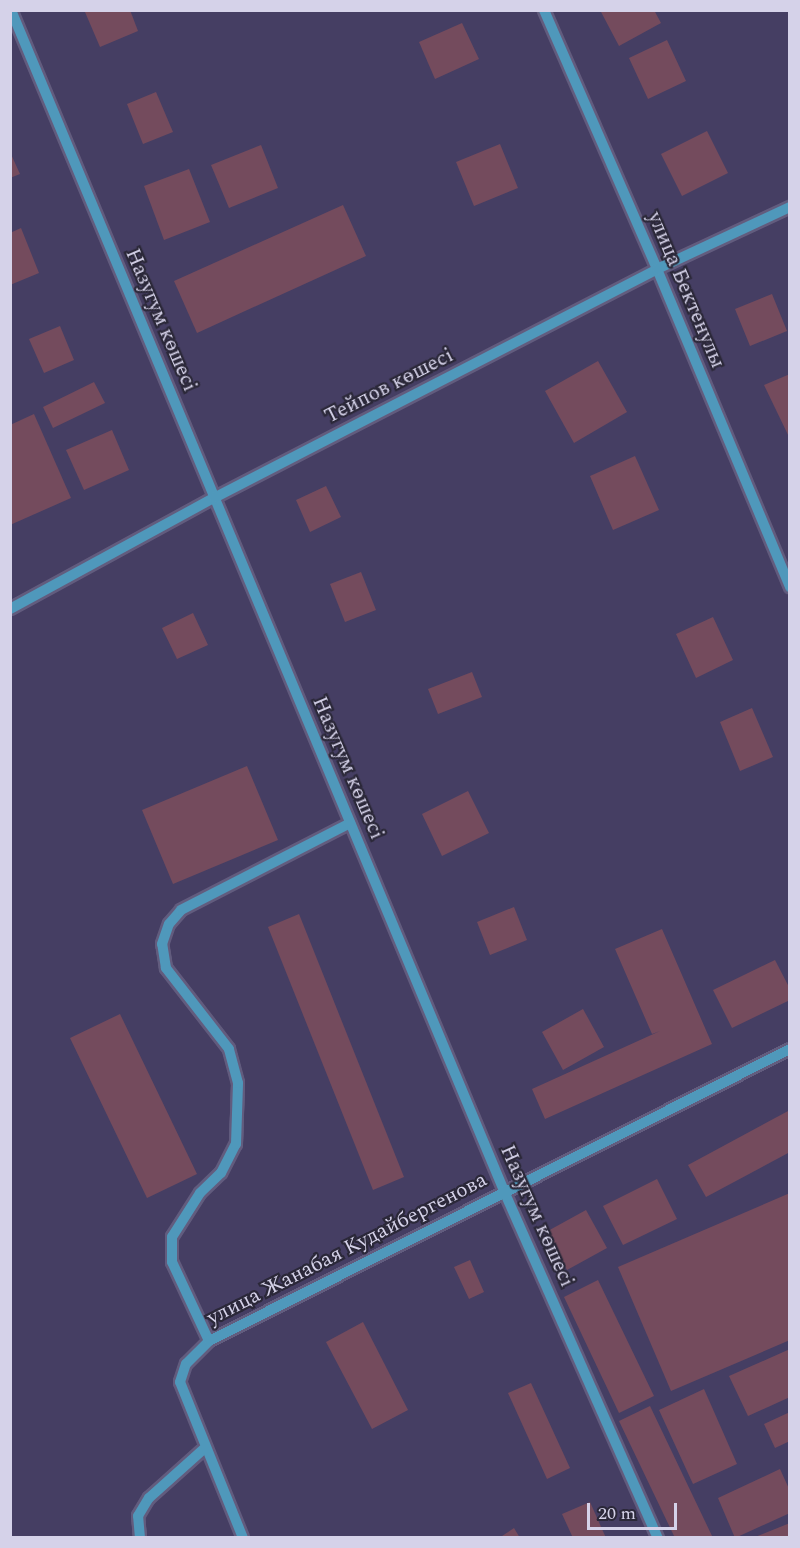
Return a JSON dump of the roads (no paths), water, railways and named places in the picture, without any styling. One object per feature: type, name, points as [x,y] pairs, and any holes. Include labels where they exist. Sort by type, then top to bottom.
[{"type":"street","name":"Назугум көшесі","points":[[11,10],[504,1191],[658,1538]]},
{"type":"street","name":"улица Бектенулы","points":[[544,10],[657,269],[789,587]]},
{"type":"street","name":"Тейпов көшесі","points":[[10,609],[214,498],[657,269],[789,207]]},
{"type":"street","points":[[209,1341],[172,1262],[172,1237],[200,1193],[221,1173],[236,1144],[238,1083],[229,1049],[166,968],[162,944],[169,924],[181,910],[350,823]]},
{"type":"street","name":"улица Жанабая Кудайбергенова","points":[[206,1447],[180,1382],[186,1364],[209,1341],[789,1049]]},
{"type":"street","points":[[140,1538],[138,1516],[149,1498],[206,1447],[243,1538]]}]
